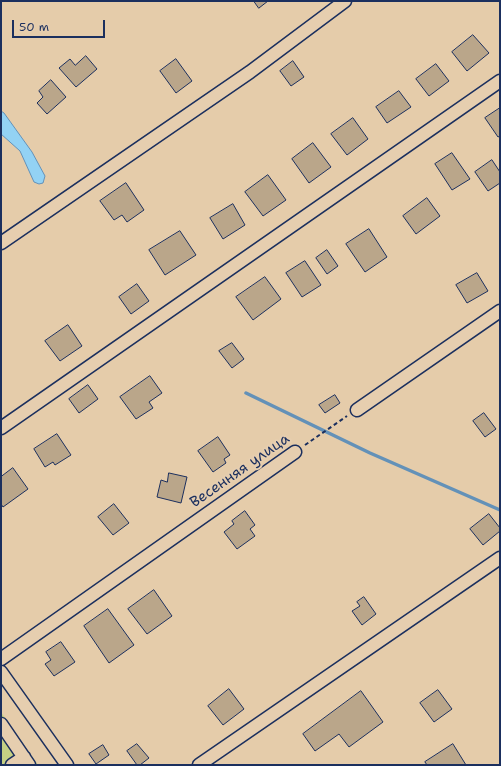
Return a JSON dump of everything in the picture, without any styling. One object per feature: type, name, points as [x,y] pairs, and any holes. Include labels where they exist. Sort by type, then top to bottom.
[{"type":"street","points":[[1,243],[250,72],[345,1]]},
{"type":"street","points":[[1,428],[500,81]]},
{"type":"street","points":[[357,410],[500,311]]},
{"type":"street","name":"Весенняя улица","points":[[1,659],[295,452]]},
{"type":"street","points":[[199,765],[500,558]]},
{"type":"street","points":[[1,672],[67,765]]},
{"type":"street","points":[[1,724],[27,761],[12,765]]},
{"type":"path","name":"Весенняя улица","points":[[295,452],[357,410]]},
{"type":"green space","points":[[1,712],[38,765],[1,765]]},
{"type":"water","points":[[1,111],[32,152],[45,176],[43,183],[39,184],[34,182],[20,151],[1,134]]},
{"type":"building","points":[[254,1],[268,1],[259,8]]},
{"type":"building","points":[[473,35],[489,53],[467,71],[452,52]]},
{"type":"building","points":[[86,56],[97,69],[76,87],[59,68],[70,59],[75,65]]},
{"type":"building","points":[[176,59],[192,81],[176,93],[160,71]]},
{"type":"building","points":[[293,61],[304,77],[291,86],[280,71]]},
{"type":"building","points":[[436,64],[449,81],[429,96],[416,79]]},
{"type":"building","points":[[51,80],[66,97],[47,114],[37,103],[43,97],[39,91]]},
{"type":"building","points":[[399,91],[411,107],[387,123],[376,107]]},
{"type":"building","points":[[500,108],[500,136],[498,137],[485,118]]},
{"type":"building","points":[[353,118],[368,139],[347,155],[331,134]]},
{"type":"building","points":[[313,143],[331,167],[309,183],[292,159]]},
{"type":"building","points":[[452,153],[470,179],[452,190],[435,164]]},
{"type":"building","points":[[492,160],[500,172],[500,183],[488,191],[475,172]]},
{"type":"building","points":[[268,175],[286,200],[263,216],[245,192]]},
{"type":"building","points":[[126,183],[144,210],[127,222],[122,215],[114,220],[100,201]]},
{"type":"building","points":[[427,198],[440,216],[416,234],[403,216]]},
{"type":"building","points":[[233,204],[245,225],[223,239],[210,218]]},
{"type":"building","points":[[369,229],[387,257],[365,272],[346,244]]},
{"type":"building","points":[[180,231],[196,255],[165,275],[149,250]]},
{"type":"building","points":[[327,250],[338,266],[327,274],[316,258]]},
{"type":"building","points":[[305,261],[321,285],[302,297],[286,273]]},
{"type":"building","points":[[477,273],[488,291],[467,303],[456,285]]},
{"type":"building","points":[[265,277],[281,299],[253,320],[236,297]]},
{"type":"building","points":[[137,284],[149,301],[131,314],[119,297]]},
{"type":"building","points":[[68,325],[82,346],[60,361],[45,341]]},
{"type":"building","points":[[232,343],[244,359],[232,368],[219,351]]},
{"type":"building","points":[[150,376],[162,393],[149,402],[153,408],[136,419],[120,397]]},
{"type":"building","points":[[88,385],[98,399],[79,413],[69,399]]},
{"type":"building","points":[[335,395],[340,403],[325,413],[319,405]]},
{"type":"building","points":[[484,413],[496,429],[485,437],[473,421]]},
{"type":"building","points":[[57,434],[71,455],[55,465],[53,462],[45,467],[34,449]]},
{"type":"building","points":[[218,437],[230,455],[224,459],[226,463],[213,472],[198,451]]},
{"type":"building","points":[[13,468],[28,489],[3,507],[1,504],[1,477]]},
{"type":"building","points":[[169,473],[187,477],[181,503],[157,497],[161,480],[167,482]]},
{"type":"building","points":[[114,504],[129,523],[113,535],[98,517]]},
{"type":"building","points":[[245,511],[255,525],[250,529],[255,536],[237,549],[224,532],[234,524],[232,521]]},
{"type":"building","points":[[489,514],[500,528],[500,531],[483,545],[470,529]]},
{"type":"building","points":[[154,590],[172,616],[147,634],[128,609]]},
{"type":"building","points":[[364,597],[376,614],[362,625],[352,611],[360,606],[357,602]]},
{"type":"building","points":[[108,609],[134,645],[109,663],[84,626]]},
{"type":"building","points":[[61,642],[75,662],[54,676],[45,664],[51,660],[46,652]]},
{"type":"building","points":[[229,689],[244,709],[223,725],[208,706]]},
{"type":"building","points":[[438,690],[452,709],[434,722],[420,703]]},
{"type":"building","points":[[361,691],[383,722],[349,747],[339,734],[315,751],[303,734]]},
{"type":"building","points":[[137,744],[149,758],[140,765],[137,765],[127,751]]},
{"type":"building","points":[[453,744],[466,765],[427,765],[425,762]]},
{"type":"building","points":[[103,745],[109,755],[96,764],[89,754]]},
{"type":"waterway","points":[[246,393],[370,453],[500,510]]}]
